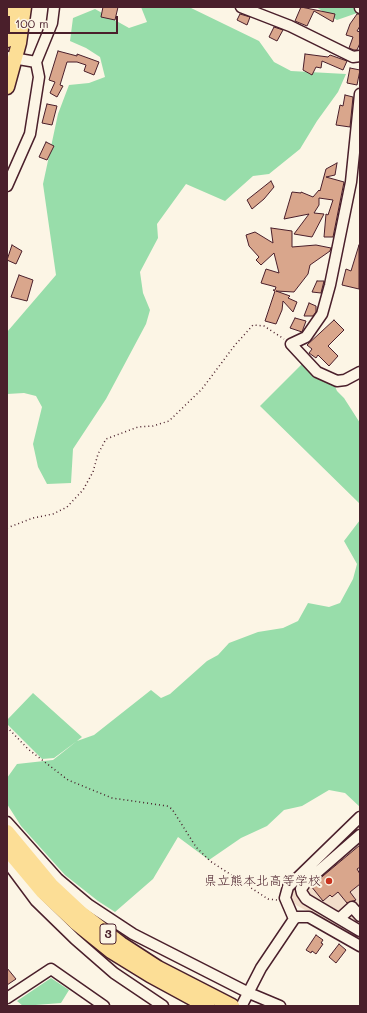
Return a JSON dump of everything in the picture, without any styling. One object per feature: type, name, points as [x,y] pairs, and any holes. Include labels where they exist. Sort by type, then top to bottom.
[{"type":"highway","points":[[7,40],[12,7]]},
{"type":"highway","points":[[7,87],[11,58],[24,7]]},
{"type":"highway","name":"3","points":[[7,832],[51,885],[81,913],[158,968],[238,1005]]},
{"type":"highway","name":"3","points":[[7,849],[42,892],[111,951],[150,975],[207,1006]]},
{"type":"street","points":[[7,186],[30,134],[38,78],[36,62],[52,23],[54,7]]},
{"type":"street","points":[[241,7],[290,26],[353,56],[360,57]]},
{"type":"street","points":[[11,58],[36,62]]},
{"type":"street","points":[[360,94],[351,182],[330,285],[322,314],[306,337],[291,344],[317,372],[337,381],[345,380],[360,372]]},
{"type":"street","points":[[360,817],[303,879],[301,889],[306,899],[360,931]]},
{"type":"street","points":[[7,822],[58,878],[89,905],[132,934],[249,993],[280,1006]]},
{"type":"street","points":[[294,919],[285,898],[288,887],[303,879],[360,835]]},
{"type":"street","points":[[7,862],[36,901],[75,939],[114,973],[163,1006]]},
{"type":"street","points":[[340,918],[352,907],[360,916]]},
{"type":"street","points":[[238,1005],[249,993],[261,968],[294,919],[302,916],[309,917],[360,946]]},
{"type":"street","points":[[7,998],[51,969],[99,1004]]},
{"type":"path","points":[[7,528],[33,518],[53,514],[68,507],[83,490],[93,472],[98,454],[106,439],[138,427],[153,426],[169,421],[202,389],[235,345],[253,325],[264,326],[291,344]]},
{"type":"path","points":[[7,727],[28,749],[68,780],[112,798],[167,806],[172,809],[196,847],[210,861],[268,900],[285,898]]},
{"type":"shaded area","name":"県立熊本北高等学校","points":[[360,821],[360,940],[296,905],[291,900],[290,895],[292,890]]},
{"type":"green space","points":[[141,7],[189,7],[259,41],[274,62],[291,71],[346,74],[338,92],[317,121],[300,149],[269,174],[253,176],[225,201],[186,184],[157,224],[158,238],[140,272],[143,293],[150,310],[146,324],[106,399],[73,449],[71,483],[47,484],[38,467],[33,444],[42,407],[36,396],[24,393],[7,394],[7,332],[56,275],[43,184],[58,114],[69,85],[89,83],[105,77],[100,57],[86,48],[70,41],[73,18],[95,9],[129,28],[147,22]]},
{"type":"green space","points":[[316,7],[360,7],[360,12],[337,20]]},
{"type":"green space","points":[[306,360],[331,378],[337,391],[344,398],[360,423],[360,504],[260,406]]},
{"type":"green space","points":[[360,520],[360,807],[345,793],[329,790],[302,806],[284,810],[267,826],[241,838],[209,860],[178,837],[153,879],[115,912],[98,901],[65,875],[21,826],[7,804],[7,778],[17,764],[53,760],[77,741],[94,735],[151,690],[161,698],[170,694],[207,661],[218,655],[229,643],[258,632],[283,628],[298,621],[308,603],[329,607],[340,603],[353,579],[357,564],[344,541]]},
{"type":"green space","points":[[33,693],[82,737],[54,758],[42,759],[7,724],[7,720]]},
{"type":"green space","points":[[51,978],[69,990],[61,1003],[23,1006],[17,1001]]},
{"type":"building","points":[[103,7],[118,7],[115,20],[101,17]]},
{"type":"building","points":[[301,7],[335,14],[333,22],[314,11],[307,26],[295,21]]},
{"type":"building","points":[[240,14],[250,17],[247,25],[237,20]]},
{"type":"building","points":[[357,14],[360,14],[360,26],[357,31],[360,32],[360,43],[357,50],[354,50],[349,48],[353,37],[346,35],[350,24]]},
{"type":"building","points":[[274,27],[283,30],[277,41],[269,37]]},
{"type":"building","points":[[58,51],[77,56],[77,54],[99,62],[94,75],[84,71],[86,65],[77,62],[67,62],[60,85],[63,86],[57,97],[50,93],[55,82],[49,80]]},
{"type":"building","points":[[305,54],[328,57],[330,55],[347,61],[343,70],[322,61],[321,68],[316,67],[312,75],[303,70]]},
{"type":"building","points":[[350,68],[360,70],[357,85],[347,83]]},
{"type":"building","points":[[345,95],[353,97],[350,127],[336,125],[340,105],[343,106]]},
{"type":"building","points":[[47,104],[57,106],[52,125],[42,123]]},
{"type":"building","points":[[46,142],[54,146],[47,160],[39,157]]},
{"type":"building","points":[[337,163],[335,175],[326,177],[344,182],[333,237],[324,237],[326,214],[328,215],[333,200],[319,198],[319,205],[314,213],[324,214],[312,237],[294,234],[309,214],[284,219],[292,192],[301,192],[313,197],[319,190],[320,191],[326,169]]},
{"type":"building","points":[[271,181],[274,187],[264,199],[252,209],[247,200]]},
{"type":"building","points":[[271,228],[292,231],[292,247],[316,245],[331,248],[330,251],[310,265],[308,274],[294,292],[276,291],[290,296],[288,298],[297,302],[293,312],[283,301],[282,310],[276,324],[265,321],[275,291],[273,290],[275,290],[276,287],[261,283],[266,269],[279,273],[274,253],[261,265],[256,260],[259,257],[249,246],[246,235],[255,232],[273,243]]},
{"type":"building","points":[[12,245],[22,251],[16,264],[7,260]]},
{"type":"building","points":[[359,245],[359,289],[342,285],[346,269],[351,271]]},
{"type":"building","points":[[19,275],[33,280],[27,301],[11,297]]},
{"type":"building","points":[[317,281],[324,281],[321,293],[312,292]]},
{"type":"building","points":[[309,303],[316,306],[316,312],[313,316],[304,316]]},
{"type":"building","points":[[295,318],[306,321],[302,332],[290,328]]},
{"type":"building","points":[[334,320],[344,330],[328,346],[338,356],[329,366],[318,355],[316,358],[309,353],[312,349],[307,345]]},
{"type":"building","points":[[360,845],[360,867],[357,869],[360,874],[360,884],[350,892],[356,900],[347,903],[338,892],[332,897],[330,895],[323,901],[311,886]]},
{"type":"building","points":[[316,935],[323,940],[321,943],[323,944],[316,954],[312,951],[311,953],[306,950]]},
{"type":"building","points":[[339,944],[346,950],[336,963],[329,957]]},
{"type":"building","points":[[7,968],[16,979],[7,985]]},
{"type":"place","name":"県立熊本北高等学校","points":[[329,881]]}]
